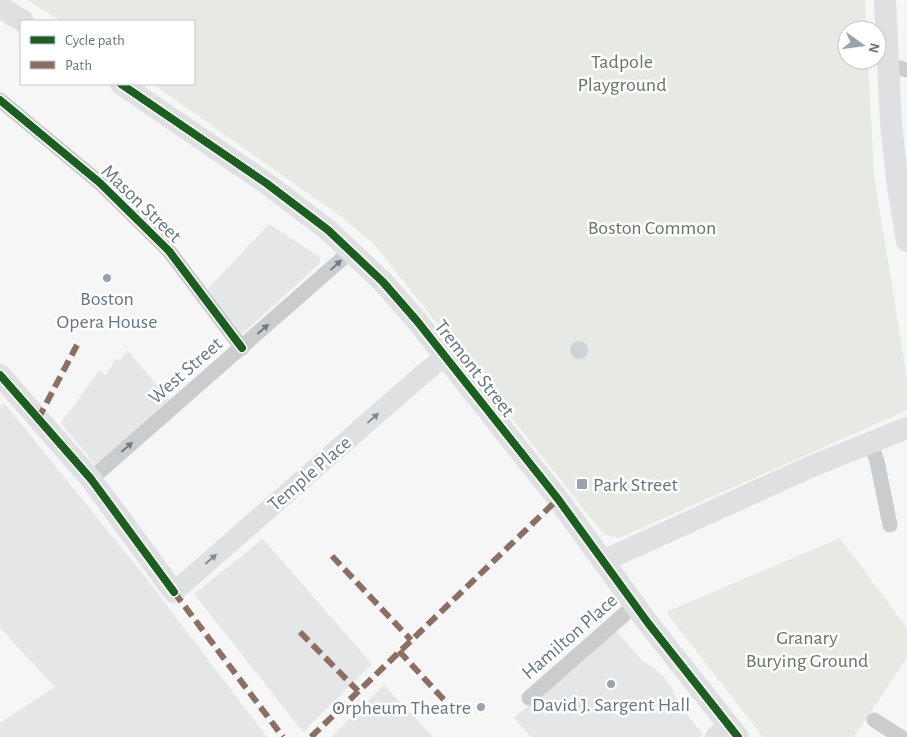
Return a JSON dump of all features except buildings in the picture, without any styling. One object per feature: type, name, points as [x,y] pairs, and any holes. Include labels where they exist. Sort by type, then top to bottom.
[{"type":"main road","points":[[885,0],[897,67],[894,156],[907,241]]},
{"type":"main road","points":[[0,7],[21,20]]},
{"type":"main road","name":"Tremont Street","points":[[122,85],[266,183],[328,230],[383,282],[417,321],[558,499],[727,733]]},
{"type":"main road","name":"Temple Place","points":[[174,592],[445,356]]},
{"type":"main road","points":[[0,375],[90,479],[174,592]]},
{"type":"main road","points":[[603,561],[810,467],[907,428]]},
{"type":"street","name":"Mason Street","points":[[0,100],[100,183],[164,246],[242,348]]},
{"type":"street","name":"West Street","points":[[90,479],[351,251]]},
{"type":"street","points":[[870,442],[877,461],[890,525]]},
{"type":"street","name":"Hamilton Place","points":[[529,698],[635,605]]},
{"type":"street","points":[[874,720],[900,737]]},
{"type":"shaded area","points":[[269,224],[320,257],[320,263],[241,335],[207,290]]},
{"type":"shaded area","points":[[579,341],[585,344],[588,350],[585,356],[579,359],[573,356],[570,350],[573,344]]},
{"type":"shaded area","points":[[127,350],[170,400],[97,467],[61,423],[99,371],[106,375],[116,359],[120,361]]},
{"type":"shaded area","points":[[4,403],[146,578],[267,737],[0,737],[0,723],[55,687],[0,628],[0,406]]},
{"type":"shaded area","points":[[263,539],[372,664],[303,732],[194,594]]},
{"type":"shaded area","name":"David J. Sargent Hall","points":[[616,631],[642,661],[653,667],[664,677],[673,690],[677,703],[703,734],[700,737],[531,737],[514,718]]},
{"type":"shaded area","points":[[384,685],[433,737],[331,737]]},
{"type":"green space","name":"Boston Common","points":[[27,0],[865,0],[866,20],[837,20],[837,70],[869,70],[874,176],[907,380],[907,410],[619,538],[606,535],[375,245],[343,218],[154,85],[195,85],[195,20],[59,20]]},
{"type":"green space","name":"Granary Burying Ground","points":[[840,538],[907,628],[907,657],[854,737],[763,737],[666,612]]},
{"type":"marked path","points":[[38,419],[77,345]]},
{"type":"marked path","points":[[311,737],[558,499]]},
{"type":"marked path","points":[[332,556],[411,640]]},
{"type":"marked path","points":[[174,592],[283,737]]},
{"type":"marked path","points":[[300,632],[358,691]]},
{"type":"marked path","points":[[399,651],[456,713]]},
{"type":"cycle path","points":[[122,85],[266,183],[328,230],[383,282],[417,321],[558,499],[648,623],[738,737]]},
{"type":"cycle path","points":[[0,100],[100,183],[169,251],[242,348]]},
{"type":"cycle path","points":[[0,375],[91,479],[174,592]]},
{"type":"place","name":"Boston Opera House","points":[[107,278]]},
{"type":"place","name":"Park Street","points":[[582,484]]},
{"type":"place","name":"David J. Sargent Hall","points":[[611,684]]},
{"type":"place","name":"Orpheum Theatre","points":[[481,707]]},
{"type":"park label","name":"Tadpole Playground","points":[[622,72]]}]
